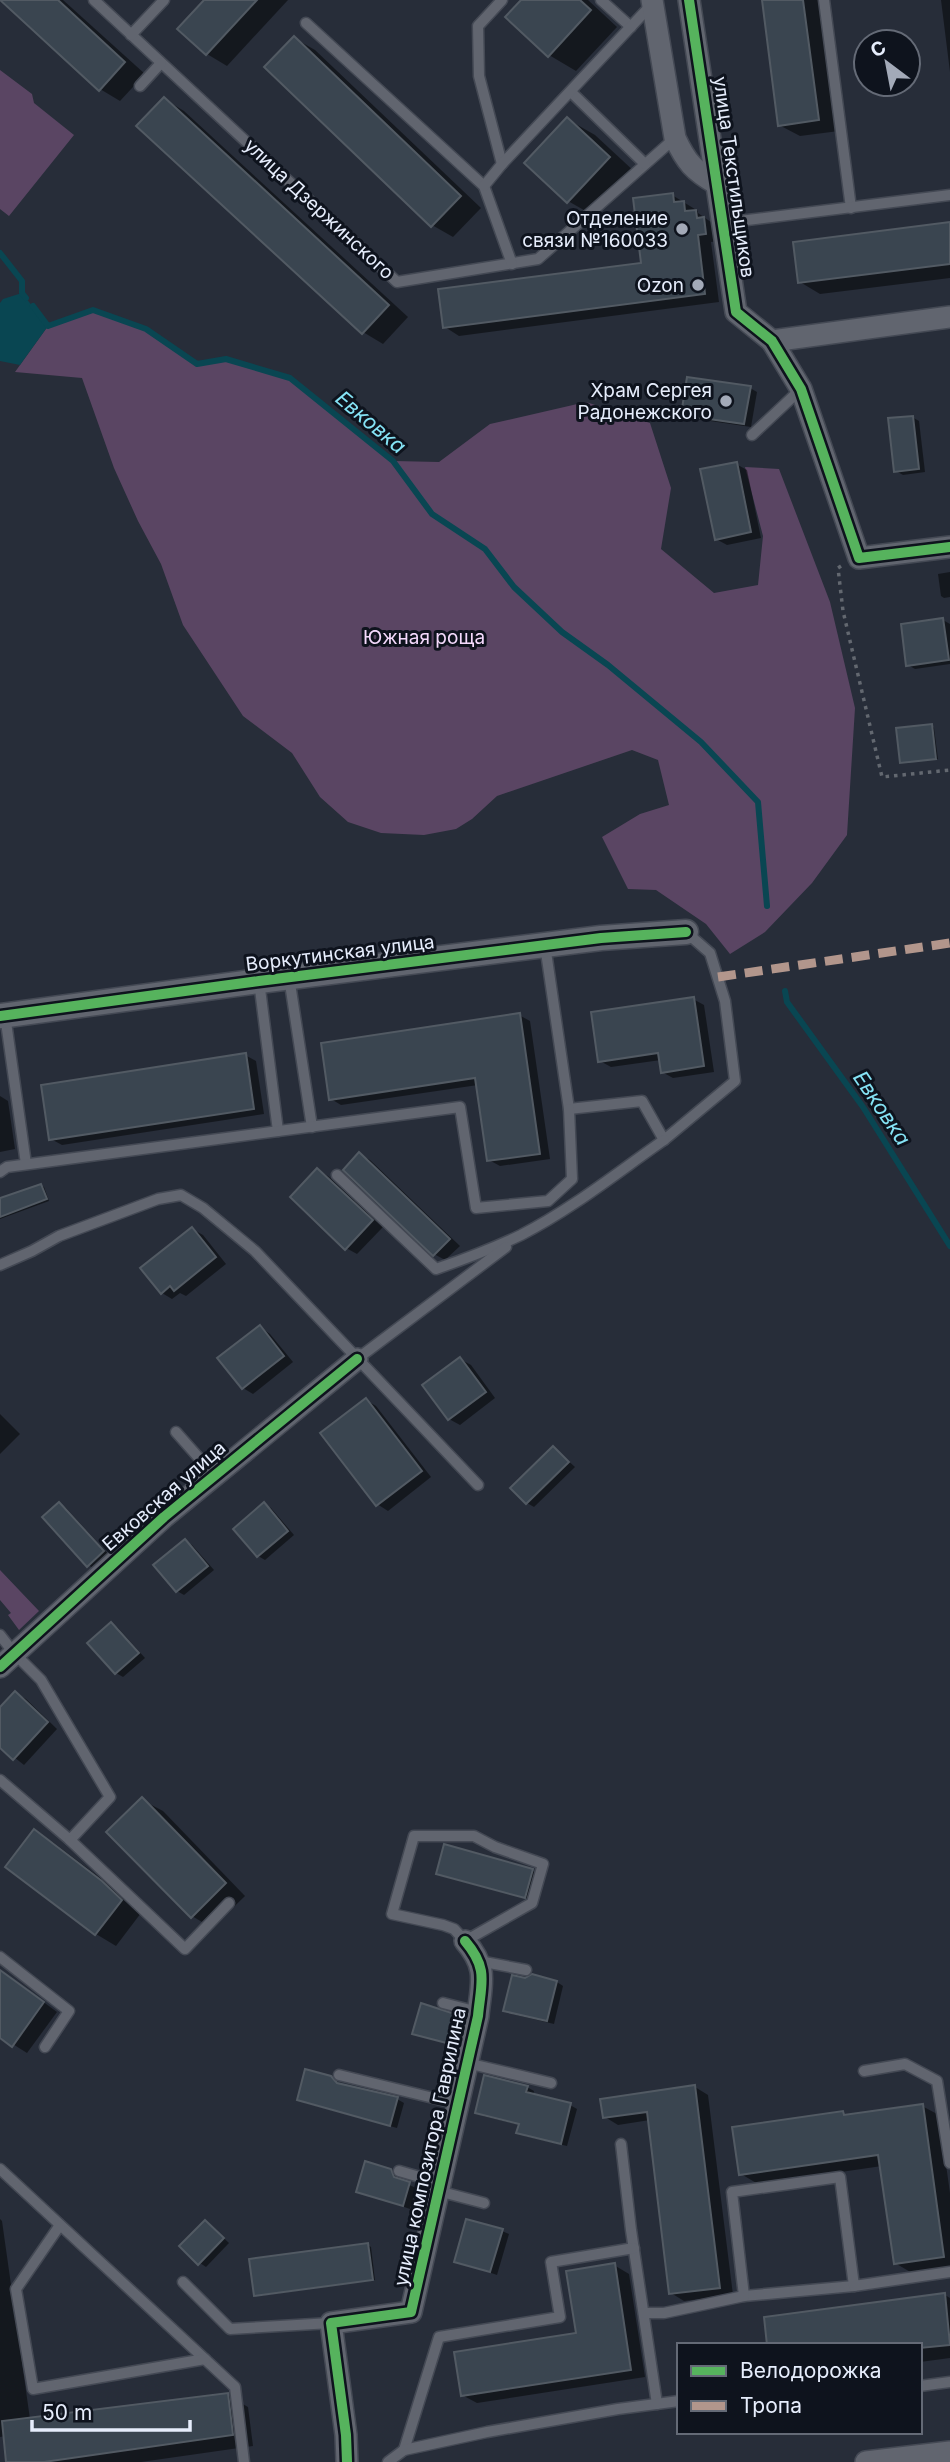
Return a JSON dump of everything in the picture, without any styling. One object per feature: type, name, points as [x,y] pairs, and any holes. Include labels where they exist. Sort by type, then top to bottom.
[{"type":"street","name":"улица Текстильщиков","points":[[689,0],[736,312],[772,341]]},
{"type":"street","name":"улица Текстильщиков","points":[[653,2],[675,138],[685,159],[699,174],[717,184]]},
{"type":"street","points":[[950,317],[772,341],[801,389],[859,558],[950,547]]},
{"type":"street","name":"Воркутинская улица","points":[[2,1016],[545,945],[686,932]]},
{"type":"street","name":"Евковская улица","points":[[7,1660],[164,1517],[357,1359]]},
{"type":"street","points":[[465,1941],[479,1961]]},
{"type":"street","name":"улица композитора Гаврилина","points":[[331,2323],[411,2312],[478,2012],[483,1967],[479,1961]]},
{"type":"street","points":[[331,2323],[347,2462]]},
{"type":"street","points":[[866,2462],[950,2452]]},
{"type":"lane","points":[[131,35],[164,0]]},
{"type":"lane","points":[[502,0],[478,26],[479,76],[502,164]]},
{"type":"lane","points":[[601,0],[631,27]]},
{"type":"lane","points":[[824,0],[851,208]]},
{"type":"lane","points":[[484,186],[653,2]]},
{"type":"lane","name":"улица Дзержинского","points":[[102,3],[131,35],[397,282],[538,259],[675,138]]},
{"type":"lane","points":[[306,23],[484,186],[512,264]]},
{"type":"lane","points":[[140,86],[161,63]]},
{"type":"lane","points":[[571,92],[645,164]]},
{"type":"lane","points":[[723,223],[950,195]]},
{"type":"lane","points":[[752,435],[801,389]]},
{"type":"lane","points":[[357,1359],[522,1234],[664,1140],[735,1081],[725,1001],[710,953],[686,932]]},
{"type":"lane","points":[[545,945],[569,1109],[572,1179]]},
{"type":"lane","points":[[289,977],[312,1127]]},
{"type":"lane","points":[[260,981],[278,1131]]},
{"type":"lane","points":[[2,1016],[26,1164]]},
{"type":"lane","points":[[569,1109],[642,1101],[664,1140]]},
{"type":"lane","points":[[2,1169],[460,1107],[476,1209],[548,1200],[572,1179]]},
{"type":"lane","points":[[337,1175],[436,1269],[479,1254],[522,1234]]},
{"type":"lane","points":[[572,1179],[590,1191]]},
{"type":"lane","points":[[0,1265],[59,1236],[159,1199],[181,1195],[203,1208],[255,1251],[478,1485]]},
{"type":"lane","points":[[176,1432],[214,1475]]},
{"type":"lane","points":[[0,1635],[7,1660],[41,1680],[110,1797],[70,1840]]},
{"type":"lane","points":[[0,1780],[70,1840],[185,1949],[229,1903]]},
{"type":"lane","points":[[414,1836],[474,1836],[495,1847],[543,1864],[532,1903],[465,1941],[454,1929],[392,1914],[414,1836]]},
{"type":"lane","points":[[0,1957],[69,2011],[45,2047]]},
{"type":"lane","points":[[479,1961],[526,1970]]},
{"type":"lane","points":[[443,2003],[478,2012]]},
{"type":"lane","points":[[467,2063],[551,2083]]},
{"type":"lane","points":[[864,2071],[905,2064],[937,2081],[950,2163]]},
{"type":"lane","points":[[339,2075],[458,2105]]},
{"type":"lane","points":[[621,2144],[657,2404]]},
{"type":"lane","points":[[0,2169],[235,2387],[244,2462]]},
{"type":"lane","points":[[398,2171],[484,2203]]},
{"type":"lane","points":[[744,2296],[732,2192],[840,2177],[854,2287]]},
{"type":"lane","points":[[60,2224],[16,2289],[33,2389],[205,2359]]},
{"type":"lane","points":[[404,2450],[439,2337],[560,2317],[551,2262],[634,2248]]},
{"type":"lane","points":[[644,2313],[664,2313],[744,2296],[854,2287],[950,2272]]},
{"type":"lane","points":[[183,2282],[230,2329],[331,2323]]},
{"type":"lane","points":[[922,2386],[950,2382]]},
{"type":"lane","points":[[388,2462],[404,2450],[500,2430],[677,2401]]},
{"type":"path","points":[[859,558],[838,568],[843,611],[882,777],[950,770]]},
{"type":"green space","points":[[0,70],[32,94],[34,103],[74,135],[9,216],[0,209]]},
{"type":"green space","name":"Южная роща","points":[[93,310],[146,329],[197,364],[226,359],[290,378],[394,461],[439,462],[490,424],[586,402],[650,423],[671,488],[661,549],[714,593],[758,585],[763,536],[745,467],[779,469],[830,602],[855,708],[847,835],[812,883],[765,932],[730,954],[706,924],[656,890],[628,889],[602,837],[640,814],[669,805],[658,760],[632,750],[497,796],[472,819],[456,829],[424,835],[381,833],[348,822],[320,797],[292,753],[243,716],[183,625],[161,564],[114,468],[82,378],[15,372],[48,326]]},
{"type":"green space","points":[[0,1570],[39,1611],[19,1630],[8,1615],[11,1613],[0,1600]]},
{"type":"water","points":[[22,293],[48,326],[20,365],[0,361],[0,303],[3,299]]},
{"type":"building","points":[[0,0],[58,0],[125,62],[99,91]]},
{"type":"building","points":[[204,0],[257,0],[206,55],[177,29]]},
{"type":"building","points":[[521,0],[580,0],[591,10],[548,57],[505,17]]},
{"type":"building","points":[[762,0],[803,0],[819,120],[778,126]]},
{"type":"building","points":[[294,36],[461,196],[431,227],[264,67]]},
{"type":"building","points":[[164,97],[389,305],[362,334],[136,126]]},
{"type":"building","points":[[567,117],[610,157],[567,203],[524,163]]},
{"type":"building","points":[[673,193],[674,202],[684,201],[685,211],[696,210],[697,218],[704,217],[706,234],[698,235],[705,294],[443,328],[438,289],[641,263],[633,198]]},
{"type":"building","points":[[950,222],[950,264],[798,283],[793,242]]},
{"type":"building","points":[[687,377],[751,386],[744,424],[681,415]]},
{"type":"building","points":[[913,416],[919,469],[894,472],[888,418]]},
{"type":"building","points":[[737,462],[751,532],[715,540],[700,469]]},
{"type":"building","points":[[943,618],[949,660],[906,666],[901,624]]},
{"type":"building","points":[[932,724],[936,759],[900,763],[896,728]]},
{"type":"building","points":[[694,997],[704,1066],[661,1073],[658,1053],[598,1062],[591,1012]]},
{"type":"building","points":[[520,1013],[540,1154],[487,1161],[475,1078],[329,1100],[321,1043]]},
{"type":"building","points":[[246,1053],[254,1109],[49,1140],[41,1085]]},
{"type":"building","points":[[359,1152],[450,1239],[433,1256],[343,1170]]},
{"type":"building","points":[[317,1168],[373,1220],[345,1250],[290,1197]]},
{"type":"building","points":[[41,1184],[47,1199],[0,1217],[0,1198]]},
{"type":"building","points":[[192,1227],[216,1257],[174,1291],[170,1286],[161,1294],[140,1268]]},
{"type":"building","points":[[260,1325],[284,1356],[242,1389],[217,1358]]},
{"type":"building","points":[[460,1357],[486,1392],[448,1420],[422,1385]]},
{"type":"building","points":[[366,1398],[422,1471],[376,1506],[320,1433]]},
{"type":"building","points":[[553,1446],[569,1462],[526,1504],[510,1488]]},
{"type":"building","points":[[59,1502],[104,1551],[87,1567],[42,1517]]},
{"type":"building","points":[[264,1502],[288,1531],[257,1557],[233,1529]]},
{"type":"building","points":[[185,1539],[208,1566],[176,1592],[153,1565]]},
{"type":"building","points":[[111,1622],[139,1653],[115,1674],[87,1643]]},
{"type":"building","points":[[15,1691],[48,1722],[13,1760],[0,1748],[0,1707]]},
{"type":"building","points":[[142,1797],[226,1883],[191,1918],[106,1832]]},
{"type":"building","points":[[34,1829],[102,1881],[122,1900],[95,1935],[5,1867]]},
{"type":"building","points":[[444,1844],[533,1869],[525,1898],[436,1874]]},
{"type":"building","points":[[0,1970],[44,2002],[12,2047],[0,2038]]},
{"type":"building","points":[[532,1974],[557,1981],[547,2021],[503,2011],[512,1975],[525,1978]]},
{"type":"building","points":[[421,2003],[464,2017],[458,2046],[412,2034]]},
{"type":"building","points":[[305,2069],[331,2076],[337,2083],[398,2097],[390,2126],[297,2100]]},
{"type":"building","points":[[484,2075],[528,2086],[526,2092],[571,2103],[561,2144],[516,2133],[519,2124],[475,2113]]},
{"type":"building","points":[[695,2085],[720,2288],[669,2294],[647,2112],[603,2118],[600,2099]]},
{"type":"building","points":[[923,2104],[944,2257],[894,2264],[878,2155],[739,2175],[732,2127],[843,2111],[844,2115]]},
{"type":"building","points":[[365,2161],[391,2169],[394,2177],[410,2182],[403,2206],[356,2192]]},
{"type":"building","points":[[466,2219],[503,2229],[490,2272],[454,2262]]},
{"type":"building","points":[[205,2220],[224,2238],[198,2265],[179,2246]]},
{"type":"building","points":[[368,2243],[373,2280],[254,2296],[249,2259]]},
{"type":"building","points":[[615,2263],[631,2370],[461,2396],[454,2352],[576,2333],[566,2271]]},
{"type":"building","points":[[945,2293],[950,2345],[922,2348],[922,2343],[767,2343],[764,2317]]},
{"type":"building","points":[[228,2393],[233,2435],[44,2462],[6,2462],[2,2421]]},
{"type":"waterway","name":"Евковка","points":[[0,253],[22,281],[22,293],[26,298]]},
{"type":"waterway","name":"Евковка","points":[[33,306],[48,326],[93,310],[146,329],[197,364],[226,359],[290,378],[393,461],[432,514],[485,549],[514,587],[562,632],[608,665],[701,742],[758,802],[767,906]]},
{"type":"waterway","name":"Евковка","points":[[785,991],[787,1002],[863,1107],[950,1246]]},
{"type":"marked path","points":[[718,977],[950,943]]},
{"type":"cycle path","points":[[689,0],[736,312],[772,341],[801,389],[859,558],[950,547]]},
{"type":"cycle path","points":[[0,1016],[601,938],[686,932]]},
{"type":"cycle path","points":[[0,1667],[164,1517],[357,1359]]},
{"type":"cycle path","points":[[347,2462],[331,2323],[411,2312],[478,2016],[482,1977],[478,1960],[465,1941]]},
{"type":"place","name":"Отделение связи №160033","points":[[682,229]]},
{"type":"place","name":"Ozon","points":[[698,285]]},
{"type":"place","name":"Храм Сергея Радонежского","points":[[726,401]]}]
